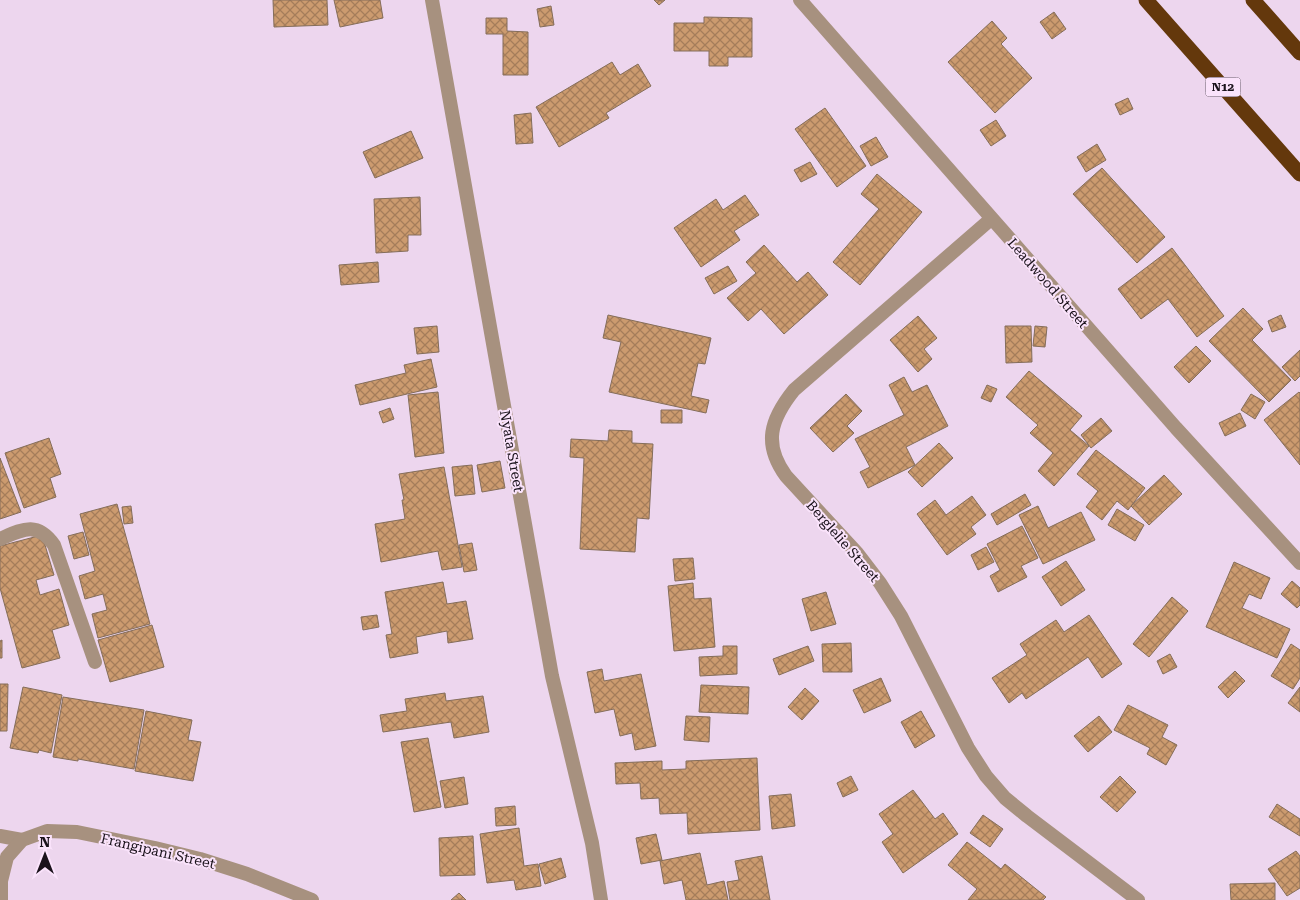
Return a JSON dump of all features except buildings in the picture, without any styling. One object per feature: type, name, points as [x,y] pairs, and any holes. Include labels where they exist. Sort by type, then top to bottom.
[{"type":"highway","name":"N12","points":[[1146,0],[1300,174]]},
{"type":"highway","points":[[1253,0],[1300,53]]},
{"type":"street","name":"Nyata Street","points":[[432,0],[552,676],[592,843],[601,900]]},
{"type":"street","name":"Leadwood Street","points":[[800,0],[1176,428],[1300,563]]},
{"type":"street","name":"Berglelie Street","points":[[991,219],[794,390],[775,418],[772,434],[773,448],[778,464],[786,476],[857,552],[880,583],[905,624],[968,748],[986,776],[1005,798],[1026,816],[1138,900]]},
{"type":"street","points":[[0,539],[20,530],[34,529],[46,534],[54,545],[95,662]]},
{"type":"street","name":"Frangipani Street","points":[[22,840],[47,831],[77,832],[116,840],[200,859],[247,874],[312,900]]},
{"type":"street","points":[[0,836],[22,840]]},
{"type":"street","points":[[1,900],[1,880],[7,857],[22,840]]}]
